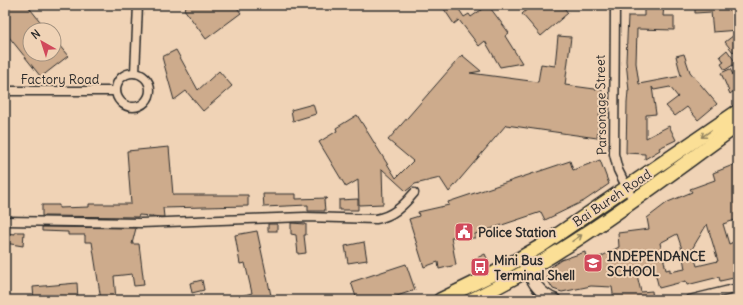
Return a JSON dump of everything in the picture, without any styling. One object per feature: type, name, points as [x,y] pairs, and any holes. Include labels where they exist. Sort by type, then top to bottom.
[{"type":"highway","name":"Bai Bureh Road","points":[[440,300],[522,259],[630,195],[738,112]]},
{"type":"highway","points":[[471,300],[528,271],[630,195],[738,127]]},
{"type":"main road","points":[[522,259],[534,286],[545,296],[554,300]]},
{"type":"street","points":[[135,73],[138,5]]},
{"type":"street","name":"Parsonage Street","points":[[614,5],[613,137],[618,170],[630,195]]},
{"type":"street","points":[[135,73],[145,78],[148,83],[150,94],[144,103],[133,107],[126,106],[121,102],[116,91],[122,78],[126,75],[135,73]]},
{"type":"street","name":"Factory Road","points":[[5,91],[116,91]]},
{"type":"street","points":[[5,221],[141,223],[305,218],[376,219],[396,212],[414,193]]},
{"type":"street","points":[[689,300],[738,288]]},
{"type":"building","points":[[5,5],[27,5],[41,22],[22,22],[22,53],[5,32]]},
{"type":"building","points":[[188,5],[235,5],[241,13],[206,39],[184,9]]},
{"type":"building","points":[[450,5],[456,5],[464,17],[469,14],[471,17],[488,5],[509,33],[505,36],[522,63],[500,67],[485,41],[479,46],[459,20],[454,24],[444,9]]},
{"type":"building","points":[[532,5],[562,5],[568,13],[541,36],[522,14]]},
{"type":"building","points":[[644,5],[664,5],[663,16],[674,16],[674,30],[637,29],[636,63],[639,84],[681,76],[676,56],[684,54],[690,72],[717,104],[698,120],[687,107],[675,116],[666,106],[678,97],[670,87],[654,90],[652,87],[656,114],[646,115],[646,138],[669,126],[676,140],[659,148],[660,150],[645,159],[645,154],[626,153],[627,103],[629,91],[626,61],[628,16],[644,16]]},
{"type":"building","points":[[695,5],[738,5],[738,30],[713,32],[711,12],[695,13]]},
{"type":"building","points":[[738,32],[738,47],[733,52],[725,42]]},
{"type":"building","points":[[558,36],[571,37],[565,85],[602,90],[597,138],[506,125],[449,192],[440,178],[415,184],[406,191],[382,169],[383,204],[359,205],[358,180],[346,187],[319,142],[337,131],[336,128],[357,115],[396,178],[413,161],[388,140],[462,55],[481,71],[470,73],[538,82],[541,64],[555,66]]},
{"type":"building","points":[[62,49],[68,56],[62,61]]},
{"type":"building","points":[[176,50],[198,90],[219,71],[232,86],[203,111],[186,91],[174,100],[162,57]]},
{"type":"building","points":[[727,50],[736,63],[725,70],[721,64],[724,62],[720,56]]},
{"type":"building","points":[[29,62],[60,62],[41,77]]},
{"type":"building","points":[[730,69],[738,88],[730,94],[721,73]]},
{"type":"building","points":[[313,104],[316,114],[293,121],[291,110]]},
{"type":"building","points":[[169,147],[173,195],[248,195],[248,206],[163,208],[164,217],[139,215],[138,217],[42,216],[42,205],[59,205],[59,208],[89,207],[89,204],[131,204],[127,151]]},
{"type":"building","points":[[600,160],[609,184],[584,201],[545,220],[541,212],[475,234],[475,238],[451,237],[456,265],[439,269],[438,262],[424,267],[409,219],[419,216],[418,212],[449,205],[448,202],[570,161],[573,170]]},
{"type":"building","points":[[738,163],[738,219],[723,224],[729,244],[738,240],[738,277],[720,281],[719,277],[687,285],[686,281],[659,288],[653,265],[636,271],[641,292],[652,291],[653,300],[614,300],[612,287],[591,286],[562,292],[553,289],[547,279],[547,274],[551,267],[561,260],[585,252],[587,264],[619,247],[618,233],[649,229],[647,218],[668,202],[692,192],[690,189],[715,180],[713,173]],"holes":[[[707,224],[718,261],[697,266],[692,249]],[[677,234],[681,246],[685,269],[670,272],[670,269],[666,270],[660,243]]]},
{"type":"building","points":[[263,194],[296,194],[296,199],[327,198],[324,200],[325,211],[308,211],[308,205],[264,207]]},
{"type":"building","points":[[358,199],[358,210],[339,210],[339,200]]},
{"type":"building","points":[[291,223],[306,224],[306,235],[304,235],[306,253],[298,254],[296,235],[291,234]]},
{"type":"building","points":[[268,224],[277,224],[277,231],[268,231]]},
{"type":"building","points":[[42,227],[136,228],[132,244],[139,244],[144,285],[134,286],[132,274],[114,276],[116,300],[101,300],[92,242],[85,242],[85,235],[68,235],[68,232],[42,231]]},
{"type":"building","points":[[257,231],[272,300],[237,300],[237,297],[252,293],[245,263],[240,264],[235,235]]},
{"type":"building","points":[[15,232],[24,232],[23,246],[5,243],[5,233],[15,234]]},
{"type":"building","points":[[364,242],[367,260],[348,263],[345,246]]},
{"type":"building","points":[[485,254],[489,263],[482,267],[477,258]]},
{"type":"building","points":[[406,264],[415,290],[388,299],[357,300],[351,282]]},
{"type":"building","points":[[202,280],[204,290],[192,293],[190,283]]},
{"type":"building","points":[[77,283],[78,300],[34,300],[33,287]]},
{"type":"place","name":"Police Station","points":[[464,232]]},
{"type":"place","name":"INDEPENDANCE SCHOOL","points":[[593,263]]},
{"type":"place","name":"Mini Bus Terminal Shell","points":[[480,267]]}]
